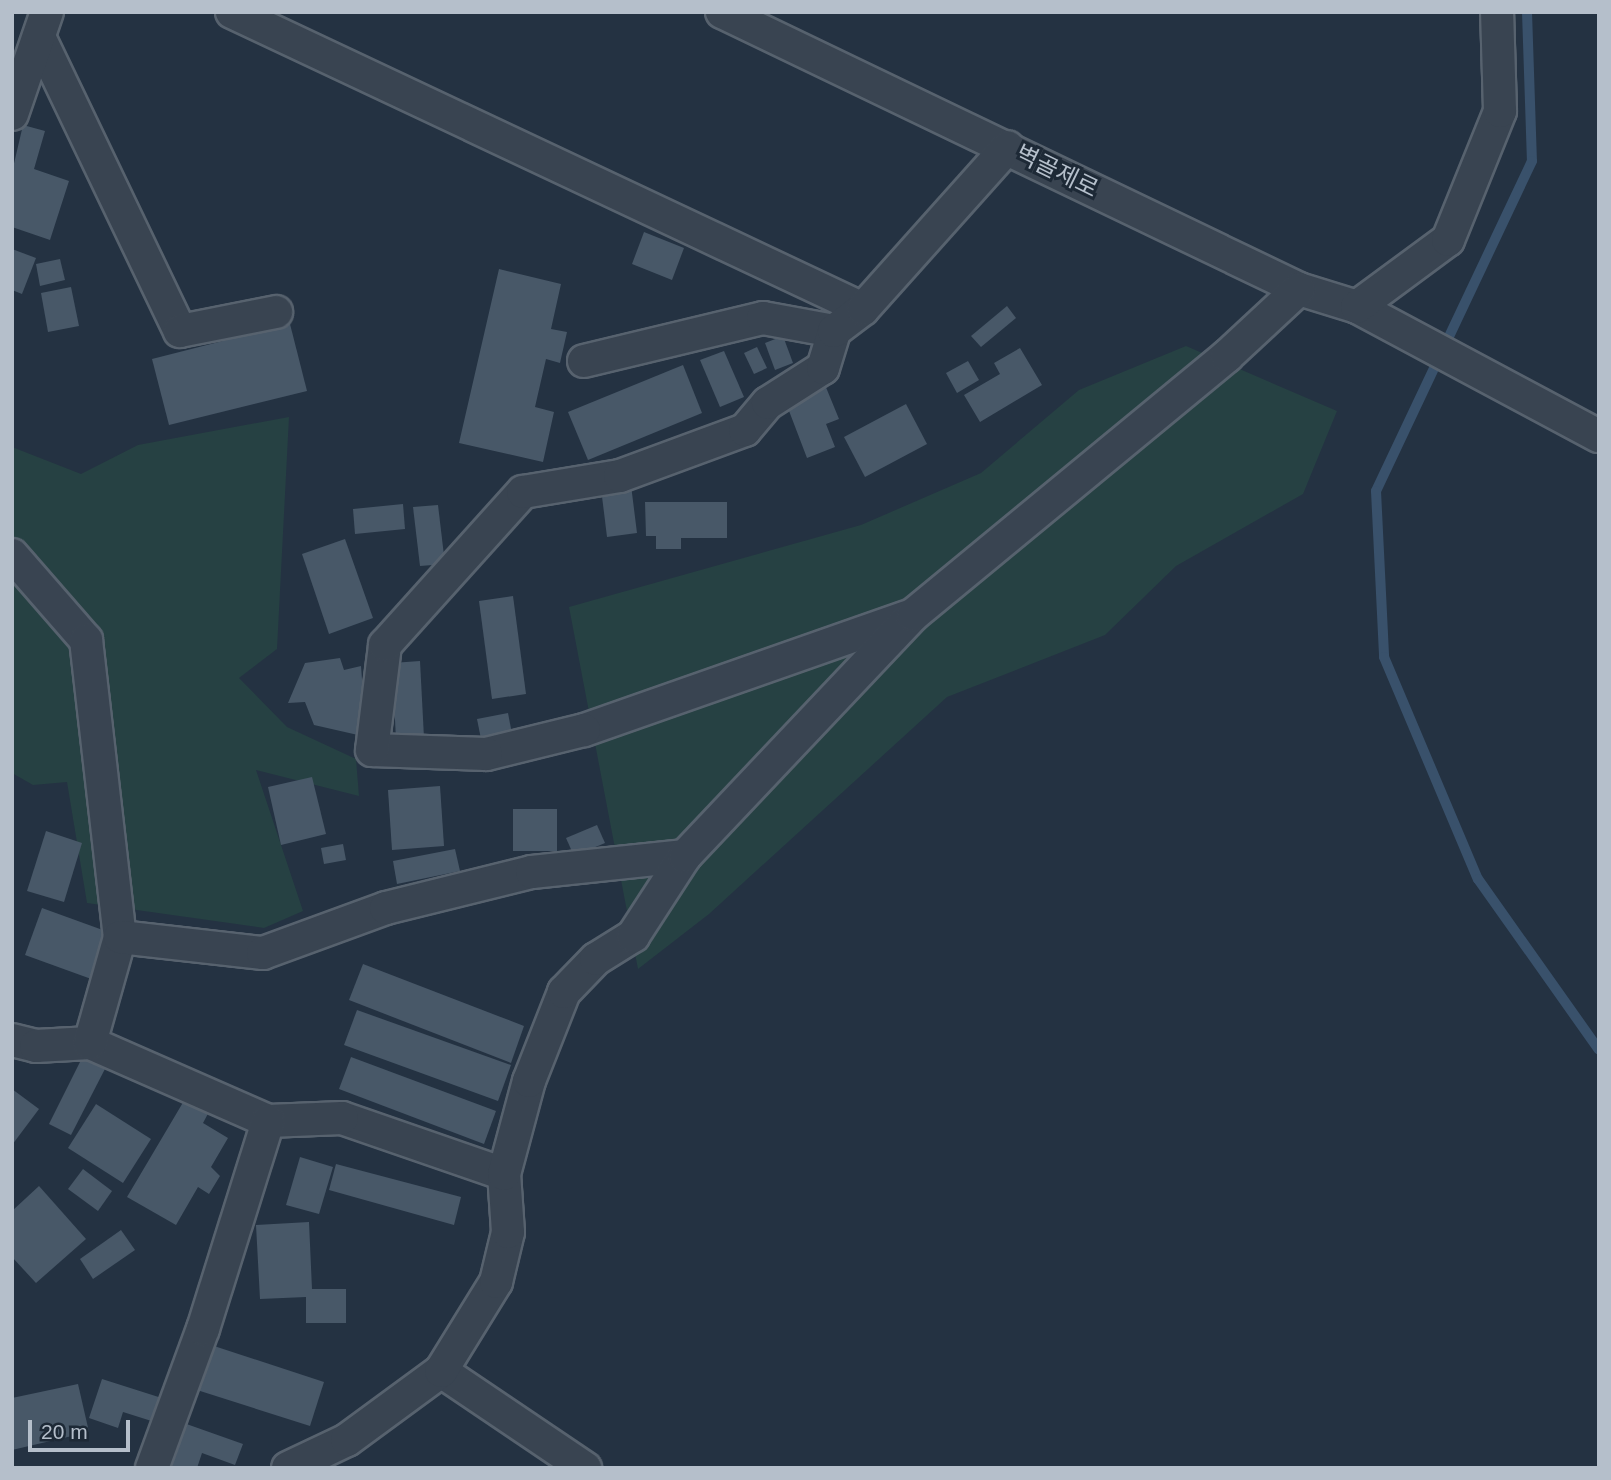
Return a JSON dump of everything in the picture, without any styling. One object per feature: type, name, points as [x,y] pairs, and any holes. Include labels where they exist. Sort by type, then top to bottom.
[{"type":"street","points":[[232,12],[863,309]]},
{"type":"street","name":"벽골제로","points":[[722,12],[1299,289],[1357,307],[1465,367],[1599,436]]},
{"type":"street","points":[[1357,307],[1448,240],[1500,111],[1497,12]]},
{"type":"street","points":[[12,114],[43,24]]},
{"type":"street","points":[[43,24],[180,331],[276,312]]},
{"type":"street","points":[[914,615],[584,730],[486,754],[372,750],[386,645],[523,492],[620,476],[745,430],[768,403],[823,368],[834,331],[863,309],[1008,147]]},
{"type":"street","points":[[288,1468],[346,1440],[442,1371],[496,1282],[508,1232],[504,1174],[529,1082],[564,992],[596,959],[633,936],[685,856],[914,615],[1227,356],[1299,289]]},
{"type":"street","points":[[584,361],[763,318],[834,331]]},
{"type":"street","points":[[12,555],[86,640],[120,937],[90,1043]]},
{"type":"street","points":[[120,937],[263,953],[386,908],[532,872],[685,856]]},
{"type":"street","points":[[12,1040],[36,1046],[90,1043],[268,1121],[342,1118],[504,1174]]},
{"type":"street","points":[[152,1468],[203,1329],[268,1121]]},
{"type":"street","points":[[442,1371],[585,1468]]},
{"type":"green space","points":[[1186,346],[1337,411],[1303,494],[1176,566],[1105,635],[947,697],[709,914],[638,969],[569,607],[861,525],[981,473],[1079,390]]},
{"type":"green space","points":[[289,417],[277,649],[239,678],[287,727],[356,759],[359,796],[256,770],[303,911],[264,928],[87,903],[67,782],[33,785],[12,773],[12,447],[81,474],[138,445]]},
{"type":"building","points":[[23,125],[45,131],[34,169],[69,181],[50,240],[12,227],[12,172]]},
{"type":"building","points":[[644,232],[684,248],[672,280],[632,264]]},
{"type":"building","points":[[12,249],[36,258],[22,294],[12,290]]},
{"type":"building","points":[[60,259],[65,280],[40,286],[36,264]]},
{"type":"building","points":[[499,269],[561,284],[551,329],[567,332],[560,363],[546,359],[535,407],[554,412],[543,462],[459,443]]},
{"type":"building","points":[[71,287],[79,326],[48,332],[41,293]]},
{"type":"building","points":[[1007,306],[1016,318],[981,347],[971,336]]},
{"type":"building","points":[[290,324],[307,391],[169,425],[152,359]]},
{"type":"building","points":[[783,336],[793,363],[775,370],[765,343]]},
{"type":"building","points":[[757,347],[767,368],[754,374],[744,353]]},
{"type":"building","points":[[1020,348],[1042,385],[980,422],[964,395],[1000,374],[994,363]]},
{"type":"building","points":[[724,351],[744,397],[720,407],[700,360]]},
{"type":"building","points":[[968,361],[979,380],[957,393],[946,373]]},
{"type":"building","points":[[683,365],[702,413],[588,460],[568,412]]},
{"type":"building","points":[[823,380],[839,419],[826,424],[835,447],[807,458],[786,403]]},
{"type":"building","points":[[906,404],[927,444],[865,477],[844,437]]},
{"type":"building","points":[[631,485],[637,533],[607,537],[601,488]]},
{"type":"building","points":[[645,502],[727,502],[727,538],[681,538],[681,549],[656,549],[656,536],[646,536]]},
{"type":"building","points":[[403,504],[405,529],[355,534],[353,509]]},
{"type":"building","points":[[438,505],[445,564],[420,566],[413,507]]},
{"type":"building","points":[[345,539],[373,618],[329,634],[302,554]]},
{"type":"building","points":[[513,596],[526,694],[492,699],[479,601]]},
{"type":"building","points":[[340,658],[344,670],[361,666],[365,718],[358,735],[314,725],[305,702],[288,703],[305,663]]},
{"type":"building","points":[[420,661],[424,738],[396,739],[392,663]]},
{"type":"building","points":[[508,713],[512,734],[481,739],[477,719]]},
{"type":"building","points":[[312,777],[326,834],[281,845],[268,787]]},
{"type":"building","points":[[440,786],[444,846],[392,850],[388,790]]},
{"type":"building","points":[[513,809],[557,809],[557,851],[513,851]]},
{"type":"building","points":[[597,825],[605,843],[574,856],[566,838]]},
{"type":"building","points":[[46,831],[82,843],[64,902],[27,891]]},
{"type":"building","points":[[343,844],[346,860],[324,864],[321,848]]},
{"type":"building","points":[[455,849],[460,871],[397,884],[393,861]]},
{"type":"building","points":[[42,908],[111,933],[94,980],[25,955]]},
{"type":"building","points":[[363,964],[524,1026],[511,1063],[349,1000]]},
{"type":"building","points":[[357,1010],[511,1065],[498,1101],[344,1045]]},
{"type":"building","points":[[84,1054],[107,1065],[71,1135],[49,1124]]},
{"type":"building","points":[[351,1057],[496,1111],[484,1144],[339,1089]]},
{"type":"building","points":[[12,1089],[39,1109],[12,1145]]},
{"type":"building","points":[[188,1094],[211,1108],[203,1123],[228,1138],[211,1167],[220,1176],[209,1194],[198,1187],[176,1225],[127,1197]]},
{"type":"building","points":[[96,1104],[151,1139],[123,1183],[68,1148]]},
{"type":"building","points":[[300,1157],[333,1167],[319,1214],[286,1205]]},
{"type":"building","points":[[336,1164],[461,1197],[454,1225],[329,1190]]},
{"type":"building","points":[[83,1169],[112,1191],[98,1211],[68,1189]]},
{"type":"building","points":[[39,1186],[86,1239],[36,1283],[12,1257],[12,1211]]},
{"type":"building","points":[[309,1222],[312,1289],[346,1289],[346,1323],[306,1323],[306,1297],[260,1299],[256,1225]]},
{"type":"building","points":[[121,1230],[135,1250],[93,1279],[80,1259]]},
{"type":"building","points":[[211,1345],[324,1382],[310,1426],[197,1390]]},
{"type":"building","points":[[102,1379],[168,1400],[161,1424],[123,1412],[118,1428],[89,1418]]},
{"type":"building","points":[[78,1384],[89,1432],[12,1450],[12,1398]]},
{"type":"building","points":[[178,1421],[243,1444],[235,1465],[202,1453],[197,1468],[161,1468]]},
{"type":"waterway","points":[[1527,12],[1532,161],[1376,491],[1384,657],[1478,879],[1599,1050]]}]
